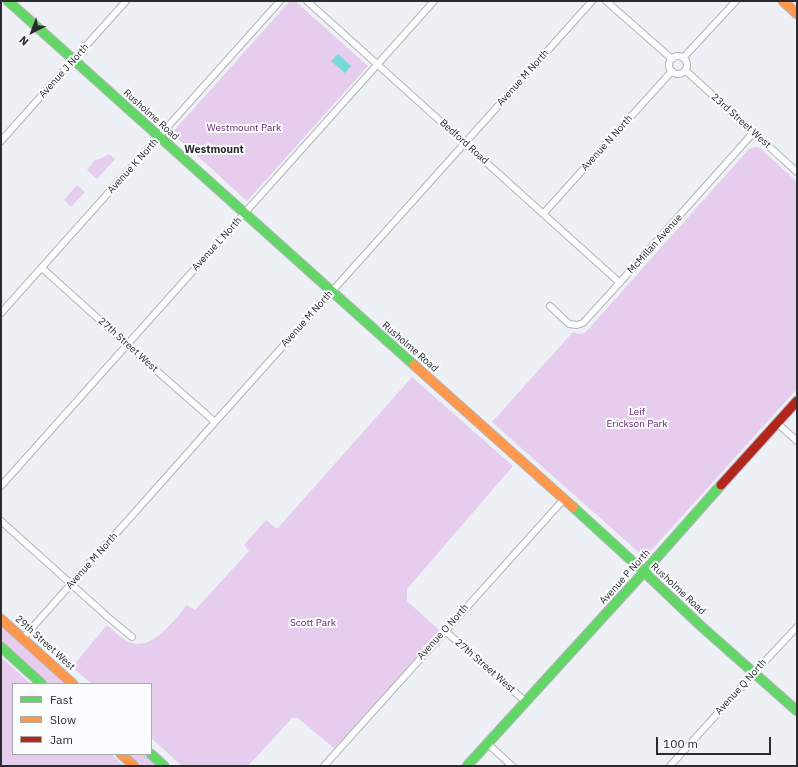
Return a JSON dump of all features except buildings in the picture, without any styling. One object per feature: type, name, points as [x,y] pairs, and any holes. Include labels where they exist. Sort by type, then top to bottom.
[{"type":"street","name":"Rusholme Road","points":[[8,1],[331,292],[564,499],[702,627],[797,711]]},
{"type":"street","name":"Avenue J North","points":[[1,141],[126,1]]},
{"type":"street","name":"Avenue K North","points":[[1,313],[280,1]]},
{"type":"street","name":"Bedford Road","points":[[307,1],[620,283]]},
{"type":"street","name":"Avenue L North","points":[[1,486],[434,1]]},
{"type":"street","name":"Avenue M North","points":[[22,638],[592,1]]},
{"type":"street","points":[[606,1],[672,59]]},
{"type":"street","points":[[683,58],[736,1]]},
{"type":"street","points":[[782,1],[797,14]]},
{"type":"street","points":[[677,56],[683,58],[686,65],[685,70],[678,74],[670,69],[669,65],[672,59],[677,56]]},
{"type":"street","name":"23rd Street West","points":[[685,70],[797,172]]},
{"type":"street","name":"Avenue N North","points":[[543,214],[672,71]]},
{"type":"street","name":"McMillan Avenue","points":[[550,306],[569,324],[577,325],[583,323],[753,133]]},
{"type":"street","name":"27th Street West","points":[[42,268],[215,422]]},
{"type":"street","name":"Avenue P North","points":[[467,766],[797,401]]},
{"type":"street","points":[[777,423],[797,441]]},
{"type":"street","name":"Avenue O North","points":[[324,766],[564,499]]},
{"type":"street","points":[[1,521],[132,637]]},
{"type":"street","name":"29th Street West","points":[[1,619],[72,683]]},
{"type":"street","name":"Avenue Q North","points":[[670,766],[797,627]]},
{"type":"street","name":"27th Street West","points":[[445,631],[526,702]]},
{"type":"street","points":[[1,647],[41,683]]},
{"type":"street","points":[[487,743],[512,766]]},
{"type":"street","points":[[122,755],[134,766]]},
{"type":"street","points":[[152,755],[164,766]]},
{"type":"green space","name":"Westmount Park","points":[[290,1],[295,1],[368,66],[247,201],[172,133]]},
{"type":"green space","name":"Leif Erickson Park","points":[[755,147],[760,148],[797,182],[797,389],[647,555],[643,556],[492,422],[573,332],[578,334],[585,333],[749,149]]},
{"type":"green space","points":[[109,154],[115,159],[97,179],[87,170],[95,160]]},
{"type":"green space","points":[[77,185],[85,192],[71,207],[64,200]]},
{"type":"green space","name":"Scott Park","points":[[412,377],[513,466],[407,589],[407,601],[440,631],[335,749],[298,718],[292,718],[248,766],[182,766],[152,739],[152,683],[91,683],[72,667],[107,625],[127,641],[136,644],[145,643],[161,634],[187,605],[195,610],[249,551],[244,545],[266,520],[277,529]]},
{"type":"green space","points":[[1,623],[68,683],[49,683],[1,640]]},
{"type":"green space","points":[[1,657],[30,683],[12,683],[12,755],[112,755],[124,766],[1,766]]},
{"type":"green space","points":[[129,755],[148,755],[158,766],[142,766]]},
{"type":"water","points":[[338,54],[351,66],[345,73],[331,61]]},
{"type":"traffic: fast","points":[[8,1],[414,365]]},
{"type":"traffic: fast","points":[[467,766],[644,572],[721,485]]},
{"type":"traffic: fast","points":[[573,507],[702,627],[797,711]]},
{"type":"traffic: fast","points":[[1,647],[41,683]]},
{"type":"traffic: fast","points":[[152,755],[164,766]]},
{"type":"traffic: slow","points":[[783,1],[797,14]]},
{"type":"traffic: slow","points":[[414,365],[573,507]]},
{"type":"traffic: slow","points":[[1,619],[72,683]]},
{"type":"traffic: slow","points":[[122,755],[134,766]]},
{"type":"traffic: jam","points":[[721,485],[797,401]]},
{"type":"district","name":"Westmount","points":[[214,150]]}]
